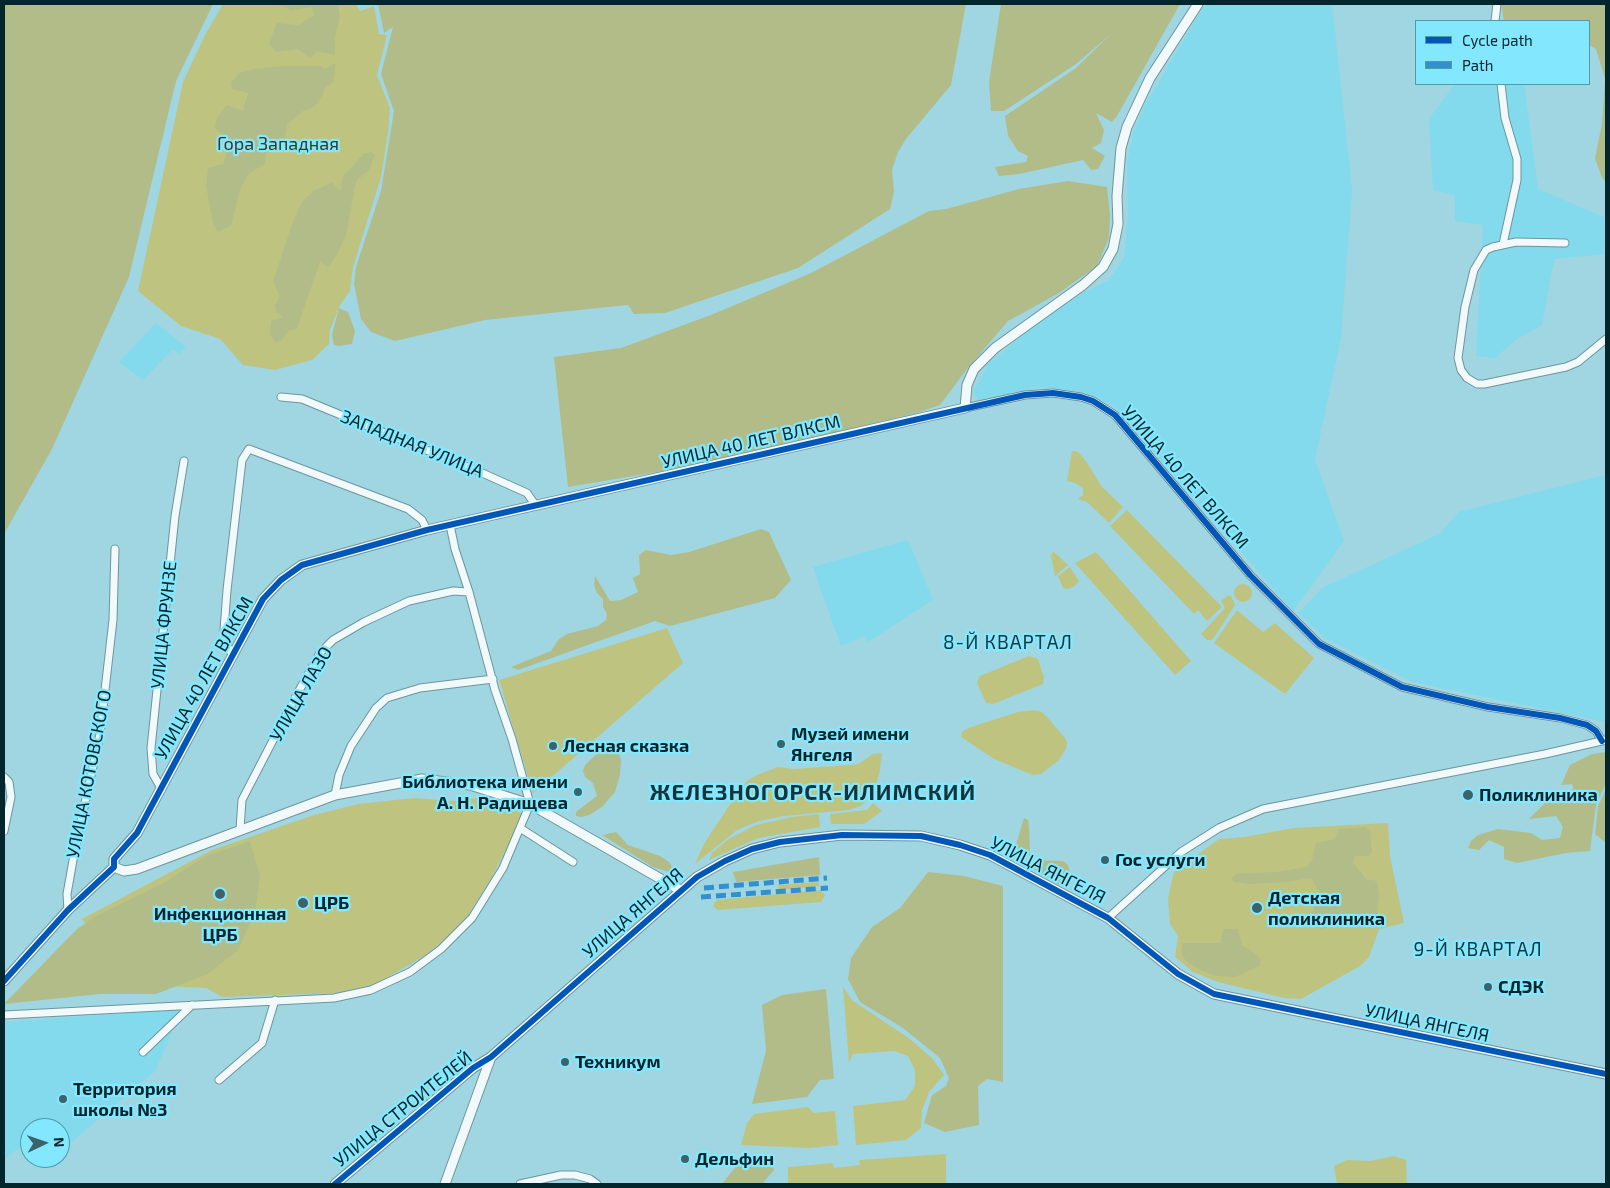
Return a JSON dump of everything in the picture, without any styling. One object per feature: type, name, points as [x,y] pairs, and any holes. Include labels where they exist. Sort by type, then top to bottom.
[{"type":"street","points":[[965,408],[967,385],[974,369],[995,348],[1083,285],[1103,267],[1112,249],[1118,224],[1117,196],[1121,148],[1128,127],[1150,78],[1198,4]]},
{"type":"street","points":[[1495,20],[1497,4]]},
{"type":"street","points":[[1501,85],[1505,118],[1517,159],[1518,180],[1503,244]]},
{"type":"street","points":[[1564,243],[1503,244],[1486,250],[1474,270],[1465,307],[1458,358],[1461,370],[1467,378],[1477,384],[1484,384],[1566,367],[1578,362],[1606,339]]},
{"type":"street","name":"УЛИЦА 40 ЛЕТ ВЛКСМ","points":[[4,981],[68,910],[114,867],[114,859],[117,854],[138,833],[263,599],[281,580],[302,565],[427,530],[1025,396],[1053,393],[1081,397],[1093,401],[1114,415],[1250,576],[1319,644],[1402,687],[1488,707],[1587,724],[1604,740]]},
{"type":"street","name":"ЗАПАДНАЯ УЛИЦА","points":[[281,397],[302,399],[480,472],[527,493],[536,506]]},
{"type":"street","points":[[233,656],[228,647],[224,630],[227,590],[242,460],[249,449],[408,509],[422,520],[427,530]]},
{"type":"street","name":"УЛИЦА ФРУНЗЕ","points":[[161,788],[153,774],[151,748],[164,610],[170,577],[175,516],[184,461]]},
{"type":"street","points":[[4,1015],[334,998],[371,990],[410,972],[441,949],[472,918],[503,868],[530,804],[492,679],[450,525]]},
{"type":"street","name":"УЛИЦА КОТОВСКОГО","points":[[68,910],[67,894],[75,849],[100,734],[113,620],[115,549]]},
{"type":"street","name":"УЛИЦА ЛАЗО","points":[[240,829],[242,800],[320,653],[333,640],[364,622],[409,601],[453,591],[469,592]]},
{"type":"street","points":[[335,795],[339,775],[351,746],[376,708],[387,698],[420,688],[492,679]]},
{"type":"street","points":[[1108,918],[1181,852],[1219,828],[1264,808],[1536,756],[1604,740]]},
{"type":"street","points":[[4,777],[9,782],[11,798],[4,831]]},
{"type":"street","points":[[114,867],[124,871],[137,869],[335,795],[422,779],[470,785],[530,804],[680,890]]},
{"type":"street","points":[[520,828],[572,862]]},
{"type":"street","name":"УЛИЦА ЯНГЕЛЯ","points":[[491,1057],[680,890],[725,861],[752,849],[780,842],[824,836],[892,834],[921,836],[960,844],[990,855],[1108,918],[1178,974],[1214,994],[1606,1074]]},
{"type":"street","points":[[219,1080],[262,1043],[275,1000]]},
{"type":"street","points":[[143,1052],[193,1004]]},
{"type":"street","points":[[445,1184],[491,1057]]},
{"type":"street","name":"УЛИЦА СТРОИТЕЛЕЙ","points":[[335,1184],[473,1068],[491,1057]]},
{"type":"street","points":[[520,1184],[561,1175],[575,1175],[590,1179],[597,1184]]},
{"type":"shaded area","points":[[1205,4],[1332,4],[1352,190],[1341,337],[1315,460],[1344,541],[1293,611],[1116,408],[1084,392],[1041,387],[980,401],[973,393],[988,364],[1032,328],[1082,293],[1109,280],[1124,258],[1128,215],[1127,163],[1133,134],[1145,105]]},
{"type":"shaded area","points":[[1454,85],[1524,85],[1538,189],[1606,218],[1606,254],[1554,259],[1542,325],[1517,339],[1495,358],[1476,356],[1483,225],[1455,221],[1455,195],[1433,190],[1429,119]]},
{"type":"shaded area","points":[[156,323],[186,347],[179,354],[173,349],[143,380],[119,362]]},
{"type":"shaded area","points":[[1606,475],[1606,722],[1413,682],[1325,638],[1299,613],[1322,588],[1439,534],[1459,512]]},
{"type":"shaded area","points":[[908,540],[933,600],[868,642],[865,636],[841,646],[813,567]]},
{"type":"shaded area","name":"Территория школы №3","points":[[182,1009],[155,1071],[70,1143],[70,1118],[20,1118],[20,1147],[4,1159],[4,1022]]},
{"type":"green space","points":[[4,4],[213,4],[176,81],[129,277],[52,449],[4,534]]},
{"type":"green space","name":"Гора Западная","points":[[223,4],[356,4],[360,11],[374,6],[379,34],[387,35],[377,75],[390,108],[388,133],[381,177],[353,267],[350,291],[340,305],[330,330],[329,344],[312,360],[275,370],[243,365],[220,339],[181,326],[138,291],[183,82],[205,35]]},
{"type":"green space","points":[[281,4],[338,4],[340,17],[335,38],[335,55],[317,51],[310,58],[297,49],[276,52],[269,44],[277,23],[298,25],[315,15],[311,7],[291,11]]},
{"type":"green space","points":[[378,4],[966,4],[951,85],[906,139],[898,152],[892,170],[894,192],[890,209],[798,268],[665,313],[634,314],[628,305],[598,308],[485,320],[395,341],[371,332],[361,319],[354,284],[356,267],[381,191],[394,111],[381,74],[393,27],[384,33]]},
{"type":"green space","points":[[1001,4],[1180,4],[1117,116],[1112,122],[1096,113],[1104,130],[1101,143],[1092,148],[1105,156],[1098,169],[1091,170],[1083,160],[1019,174],[999,176],[995,167],[1026,162],[1028,156],[1018,151],[1008,136],[1005,116],[1076,68],[1111,34],[1076,64],[1004,111],[991,111],[989,82]]},
{"type":"green space","points":[[1501,4],[1606,4],[1606,182],[1602,178],[1595,158],[1602,124],[1605,79],[1596,49],[1590,46],[1590,20],[1504,20]]},
{"type":"green space","points":[[336,63],[333,83],[325,88],[314,107],[303,111],[287,125],[285,138],[279,145],[266,148],[265,164],[248,174],[240,189],[231,226],[218,232],[213,223],[206,186],[208,168],[223,164],[232,138],[224,138],[215,128],[217,117],[227,105],[243,111],[248,93],[232,89],[231,83],[239,73],[254,69],[282,66],[321,66],[325,69]]},
{"type":"green space","points":[[372,152],[375,155],[369,170],[356,181],[346,236],[336,256],[328,267],[320,262],[297,329],[289,330],[281,341],[275,342],[270,334],[271,321],[283,317],[276,312],[275,305],[280,296],[273,282],[291,227],[302,202],[313,191],[332,182],[341,192],[342,178],[364,153]]},
{"type":"green space","points":[[1068,181],[1107,187],[1110,215],[1109,238],[1097,266],[1059,293],[1008,321],[967,369],[940,405],[917,413],[693,466],[568,487],[554,357],[621,348],[711,315],[811,273],[929,211],[946,209],[1019,189]]},
{"type":"green space","points":[[339,308],[348,312],[355,331],[352,344],[334,345],[332,335]]},
{"type":"green space","points":[[1072,451],[1078,452],[1086,461],[1102,487],[1123,507],[1109,523],[1087,502],[1078,499],[1083,495],[1083,488],[1067,481]]},
{"type":"green space","points":[[1127,510],[1222,607],[1207,621],[1198,610],[1194,614],[1110,526]]},
{"type":"green space","points":[[761,529],[769,532],[791,580],[775,598],[670,626],[655,621],[518,670],[511,667],[551,651],[559,639],[567,634],[598,626],[606,620],[607,614],[603,607],[603,599],[597,593],[594,585],[595,576],[610,601],[621,600],[638,592],[633,578],[640,574],[639,555],[646,550],[671,555],[689,552]]},
{"type":"green space","points":[[1053,551],[1068,565],[1055,576],[1051,556]]},
{"type":"green space","points":[[1096,552],[1191,661],[1175,675],[1075,563]]},
{"type":"green space","points":[[1070,567],[1079,581],[1075,586],[1068,589],[1063,588],[1058,576]]},
{"type":"green space","points":[[1243,584],[1249,587],[1252,593],[1249,599],[1243,602],[1237,599],[1234,593],[1237,587]]},
{"type":"green space","points":[[1228,595],[1231,596],[1235,605],[1212,640],[1207,640],[1201,634],[1225,608],[1221,601]]},
{"type":"green space","points":[[1237,610],[1263,632],[1275,623],[1314,658],[1285,694],[1214,643]]},
{"type":"green space","name":"Лесная сказка","points":[[667,628],[683,663],[533,793],[499,680]]},
{"type":"green space","points":[[1029,656],[1038,659],[1044,677],[1043,684],[993,704],[986,703],[977,683],[980,676]]},
{"type":"green space","points":[[1034,710],[1042,712],[1047,717],[1067,743],[1066,749],[1058,761],[1041,774],[1033,775],[994,759],[961,737],[962,732],[968,728],[1018,712]]},
{"type":"green space","points":[[616,744],[621,760],[620,775],[615,792],[602,807],[589,815],[576,816],[576,812],[597,796],[593,783],[585,777],[583,771],[585,765],[606,745]]},
{"type":"green space","points":[[1606,752],[1606,783],[1596,805],[1590,851],[1566,853],[1517,863],[1504,859],[1504,847],[1489,840],[1479,850],[1468,848],[1471,841],[1478,835],[1498,829],[1531,833],[1542,840],[1560,838],[1563,827],[1556,816],[1529,819],[1552,796],[1559,801],[1567,799],[1573,788],[1572,784],[1561,785],[1570,765],[1592,754]]},
{"type":"green space","points":[[882,753],[880,771],[873,794],[861,806],[849,810],[784,816],[759,821],[737,830],[695,864],[705,842],[737,794],[747,781],[757,775],[778,767],[793,769],[858,764],[873,754]]},
{"type":"green space","points":[[1606,789],[1606,843],[1595,834],[1598,806]]},
{"type":"green space","points":[[485,797],[510,806],[523,815],[492,877],[466,919],[444,940],[426,955],[376,984],[336,993],[222,997],[206,988],[125,984],[82,919],[212,850],[314,815],[358,804],[414,798],[454,801]]},
{"type":"green space","points":[[873,803],[882,811],[864,824],[831,824],[830,814],[867,810]]},
{"type":"green space","points":[[819,814],[820,827],[758,838],[709,860],[712,853],[727,840],[756,825],[792,817]]},
{"type":"green space","points":[[1024,818],[1028,820],[1029,827],[1030,855],[1026,856],[1016,851],[1015,848]]},
{"type":"green space","points":[[1388,823],[1390,856],[1404,923],[1379,929],[1369,957],[1360,966],[1301,999],[1284,998],[1218,982],[1193,972],[1175,957],[1178,936],[1170,924],[1168,898],[1174,872],[1219,839],[1244,837],[1294,828]]},
{"type":"green space","points":[[1365,827],[1370,830],[1372,852],[1369,856],[1355,856],[1353,862],[1366,879],[1377,881],[1379,897],[1377,910],[1379,917],[1377,924],[1363,918],[1352,924],[1335,924],[1322,929],[1313,926],[1311,917],[1319,892],[1311,878],[1249,884],[1235,882],[1231,879],[1236,874],[1277,872],[1307,867],[1312,860],[1316,843],[1335,839],[1338,829]]},
{"type":"green space","points":[[616,832],[628,845],[660,856],[669,862],[673,868],[669,872],[653,867],[602,835]]},
{"type":"green space","points":[[250,841],[260,876],[255,913],[238,950],[208,974],[156,994],[100,994],[4,1004],[77,929],[96,916],[165,882],[206,856]]},
{"type":"green space","points":[[819,857],[820,875],[736,882],[733,872]]},
{"type":"green space","points":[[1027,860],[1063,861],[1068,865],[1072,882],[1068,887],[1059,885],[1028,866]]},
{"type":"green space","points":[[928,872],[964,876],[1003,886],[1003,1082],[987,1079],[978,1086],[979,1125],[945,1132],[924,1123],[932,1095],[946,1086],[949,1078],[940,1058],[903,1028],[860,1002],[848,979],[851,958],[872,927],[900,908]]},
{"type":"green space","points":[[819,882],[819,886],[779,890],[778,885]]},
{"type":"green space","points":[[820,890],[825,895],[821,902],[718,910],[713,906],[717,900]]},
{"type":"green space","points":[[1224,929],[1238,929],[1242,945],[1256,954],[1261,960],[1260,966],[1235,977],[1216,976],[1200,970],[1186,961],[1182,955],[1182,943],[1220,943]]},
{"type":"green space","points":[[843,987],[853,1001],[910,1039],[933,1059],[944,1075],[929,1092],[922,1110],[921,1128],[906,1140],[856,1145],[853,1106],[905,1100],[915,1086],[915,1070],[908,1056],[894,1051],[853,1054],[849,1063]]},
{"type":"green space","points":[[826,989],[834,1079],[820,1080],[807,1097],[752,1104],[766,1051],[762,1005],[782,995]]},
{"type":"green space","points":[[808,1107],[814,1113],[835,1111],[838,1145],[809,1148],[741,1145],[747,1123],[754,1114]]},
{"type":"green space","points":[[946,1154],[946,1184],[788,1184],[788,1167],[833,1163],[834,1168],[860,1165],[859,1160]]},
{"type":"green space","points":[[744,1156],[772,1159],[774,1170],[762,1184],[722,1184]]},
{"type":"green space","points":[[1394,1156],[1406,1160],[1407,1184],[1337,1184],[1334,1166],[1347,1160],[1370,1161]]},
{"type":"marked path","points":[[704,888],[827,878]]},
{"type":"marked path","points":[[701,897],[828,888]]},
{"type":"cycle path","points":[[4,981],[68,910],[114,867],[114,859],[137,833],[263,599],[281,580],[302,565],[427,530],[1025,395],[1053,393],[1081,397],[1093,401],[1115,415],[1250,575],[1319,644],[1402,687],[1488,707],[1560,718],[1587,725],[1596,731],[1602,741]]},
{"type":"cycle path","points":[[335,1184],[473,1068],[491,1057],[697,877],[725,861],[752,849],[780,842],[842,835],[921,836],[960,845],[990,855],[1108,918],[1178,974],[1214,994],[1606,1074]]},
{"type":"place","name":"Музей имени Янгеля","points":[[781,744]]},
{"type":"place","name":"Лесная сказка","points":[[553,746]]},
{"type":"place","name":"Библиотека имени А. Н. Радищева","points":[[578,792]]},
{"type":"place","name":"Поликлиника","points":[[1468,795]]},
{"type":"place","name":"Гос услуги","points":[[1105,860]]},
{"type":"place","name":"Инфекционная ЦРБ","points":[[220,894]]},
{"type":"place","name":"ЦРБ","points":[[303,903]]},
{"type":"place","name":"Детская поликлиника","points":[[1257,908]]},
{"type":"place","name":"СДЭК","points":[[1488,987]]},
{"type":"place","name":"Техникум","points":[[565,1062]]},
{"type":"place","name":"Территория школы №3","points":[[63,1099]]},
{"type":"place","name":"Дельфин","points":[[685,1159]]},
{"type":"district","name":"8-Й КВАРТАЛ","points":[[1008,643]]},
{"type":"district","name":"ЖЕЛЕЗНОГОРСК-ИЛИМСКИЙ","points":[[813,793]]},
{"type":"district","name":"9-Й КВАРТАЛ","points":[[1478,950]]}]
